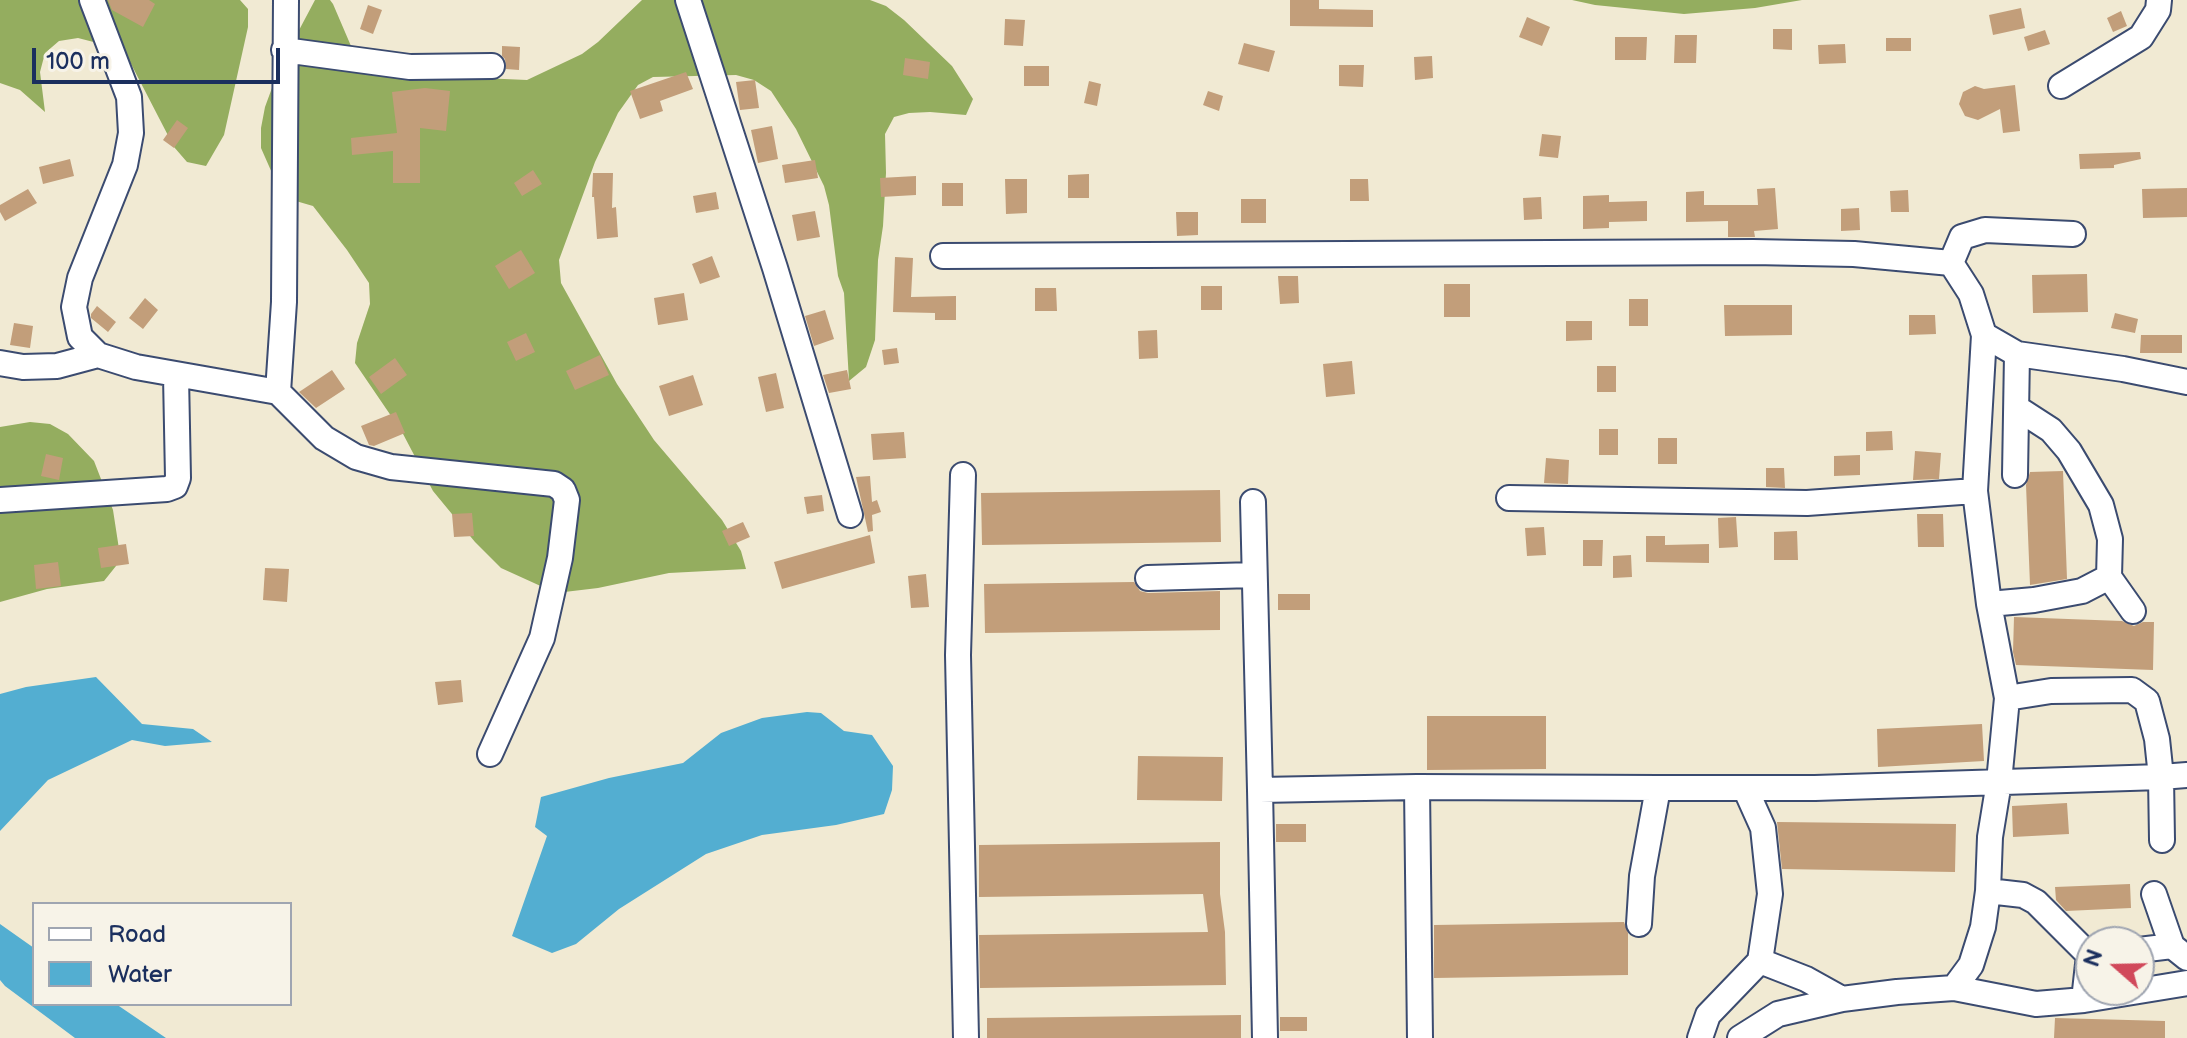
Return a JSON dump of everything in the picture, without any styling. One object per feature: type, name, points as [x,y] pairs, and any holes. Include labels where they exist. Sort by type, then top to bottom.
[{"type":"street","points":[[92,0],[129,97],[131,133],[125,165],[80,278],[74,307],[80,337],[98,355],[136,367],[278,392],[324,438],[356,457],[391,467],[554,484],[563,490],[567,500],[560,558],[542,638],[490,754]]},
{"type":"street","points":[[278,392],[284,302],[286,0]]},
{"type":"street","points":[[688,0],[775,268],[850,515]]},
{"type":"street","points":[[2061,86],[2141,37],[2158,10],[2159,0]]},
{"type":"street","points":[[284,50],[410,67],[492,66]]},
{"type":"street","points":[[1951,263],[1962,237],[1985,230],[2073,234]]},
{"type":"street","points":[[943,256],[1753,252],[1854,254],[1951,263]]},
{"type":"street","points":[[1951,263],[1971,294],[1984,335],[1975,491],[1989,604],[2007,698],[1990,837],[1983,927],[1971,965],[1954,988]]},
{"type":"street","points":[[1984,335],[2017,354],[2123,369],[2187,382]]},
{"type":"street","points":[[2015,475],[2017,354]]},
{"type":"street","points":[[0,363],[23,367],[57,366],[98,355]]},
{"type":"street","points":[[0,500],[175,486],[178,478],[176,376]]},
{"type":"street","points":[[2017,408],[2051,430],[2060,440],[2101,505],[2110,539],[2109,577],[2133,611]]},
{"type":"street","points":[[963,475],[958,655],[966,1038]]},
{"type":"street","points":[[1509,498],[1807,503],[1975,491]]},
{"type":"street","points":[[1253,502],[1265,1038]]},
{"type":"street","points":[[1148,578],[1254,575]]},
{"type":"street","points":[[1989,604],[2082,591],[2109,577]]},
{"type":"street","points":[[2007,698],[2051,691],[2132,690],[2147,701],[2157,739],[2162,840]]},
{"type":"street","points":[[1260,790],[1417,787],[1815,788],[2187,775]]},
{"type":"street","points":[[1417,787],[1420,1038]]},
{"type":"street","points":[[1639,924],[1642,876],[1658,788]]},
{"type":"street","points":[[1700,1038],[1708,1015],[1760,961],[1770,894],[1763,828],[1745,788]]},
{"type":"street","points":[[1988,891],[2023,895],[2036,902],[2075,940]]},
{"type":"street","points":[[2154,894],[2180,952],[2155,951]]},
{"type":"street","points":[[1760,961],[1806,979],[1842,999]]},
{"type":"street","points":[[2155,988],[2187,983]]},
{"type":"street","points":[[1740,1038],[1778,1014],[1842,999],[1897,992],[1954,988],[2036,1004],[2075,1001]]},
{"type":"green space","points":[[0,0],[240,0],[248,9],[248,27],[224,135],[206,166],[187,162],[174,147],[129,60],[113,47],[78,38],[59,41],[45,53],[40,72],[45,112],[20,90],[0,83]]},
{"type":"green space","points":[[315,0],[330,0],[333,4],[357,60],[413,75],[527,80],[582,54],[642,0],[870,0],[886,6],[904,20],[952,66],[973,99],[966,115],[909,113],[894,117],[885,134],[886,173],[875,340],[866,367],[849,381],[844,293],[838,276],[824,186],[796,129],[771,91],[754,80],[736,75],[653,77],[638,85],[618,113],[595,162],[559,260],[561,283],[617,384],[654,440],[722,520],[741,551],[746,569],[669,573],[556,593],[501,568],[433,491],[402,432],[355,363],[357,343],[370,304],[369,283],[313,206],[289,199],[276,182],[261,148],[265,107],[280,66]]},
{"type":"green space","points":[[1572,0],[1802,0],[1755,8],[1684,14]]},
{"type":"green space","points":[[30,422],[50,424],[68,434],[94,461],[113,510],[119,549],[116,566],[104,581],[47,589],[0,602],[0,427]]},
{"type":"water","points":[[96,677],[142,724],[193,729],[212,742],[165,746],[132,740],[48,780],[0,831],[0,694]]},
{"type":"water","points":[[821,713],[844,731],[872,735],[893,766],[892,790],[884,814],[836,825],[762,835],[706,854],[619,909],[576,944],[552,953],[512,936],[547,836],[535,827],[541,797],[609,778],[683,763],[721,733],[762,718]]},
{"type":"water","points":[[0,924],[32,947],[32,1006],[119,1006],[166,1038],[75,1038],[5,986],[0,980]]},
{"type":"building","points":[[108,0],[149,0],[155,4],[143,27],[112,10]]},
{"type":"building","points":[[1290,0],[1319,0],[1319,9],[1373,10],[1373,27],[1290,26]]},
{"type":"building","points":[[368,5],[382,10],[373,34],[360,29]]},
{"type":"building","points":[[2021,8],[2025,28],[1993,35],[1989,15]]},
{"type":"building","points":[[2121,11],[2127,26],[2113,32],[2107,18]]},
{"type":"building","points":[[1527,17],[1550,27],[1542,46],[1519,37]]},
{"type":"building","points":[[1005,19],[1025,20],[1023,46],[1004,45]]},
{"type":"building","points":[[1773,29],[1792,29],[1792,50],[1773,49]]},
{"type":"building","points":[[2045,30],[2050,44],[2028,51],[2024,37]]},
{"type":"building","points":[[1675,35],[1697,35],[1696,63],[1674,63]]},
{"type":"building","points":[[1615,37],[1647,37],[1646,60],[1615,60]]},
{"type":"building","points":[[1886,38],[1911,38],[1911,51],[1886,51]]},
{"type":"building","points":[[1244,43],[1275,51],[1269,72],[1238,64]]},
{"type":"building","points":[[1845,44],[1846,63],[1819,64],[1818,45]]},
{"type":"building","points":[[502,46],[520,47],[519,70],[506,69]]},
{"type":"building","points":[[1432,56],[1433,78],[1415,80],[1414,57]]},
{"type":"building","points":[[905,58],[930,62],[928,79],[903,75]]},
{"type":"building","points":[[1339,65],[1364,65],[1363,87],[1339,86]]},
{"type":"building","points":[[1024,66],[1049,66],[1049,86],[1024,86]]},
{"type":"building","points":[[686,72],[693,89],[660,101],[663,111],[640,119],[630,91]]},
{"type":"building","points":[[755,80],[759,108],[740,110],[736,82]]},
{"type":"building","points":[[1089,81],[1101,84],[1097,106],[1084,103]]},
{"type":"building","points":[[2015,85],[2020,131],[2003,133],[2000,109],[1978,120],[1965,116],[1959,104],[1963,92],[1975,86],[1984,89]]},
{"type":"building","points":[[425,88],[450,91],[446,131],[420,128],[420,183],[393,183],[393,151],[352,155],[351,138],[397,133],[392,92]]},
{"type":"building","points":[[1208,91],[1223,96],[1219,111],[1203,105]]},
{"type":"building","points":[[177,120],[188,128],[174,148],[163,140]]},
{"type":"building","points":[[772,126],[778,159],[758,163],[751,130]]},
{"type":"building","points":[[1542,134],[1561,136],[1558,158],[1539,156]]},
{"type":"building","points":[[2140,152],[2141,159],[2114,165],[2114,168],[2080,169],[2079,154]]},
{"type":"building","points":[[70,159],[74,176],[43,184],[39,167]]},
{"type":"building","points":[[815,160],[818,178],[785,183],[782,165]]},
{"type":"building","points":[[533,170],[542,184],[522,196],[514,183]]},
{"type":"building","points":[[593,173],[613,173],[612,208],[616,207],[618,237],[597,239],[592,197]]},
{"type":"building","points":[[1089,174],[1089,198],[1068,198],[1068,175]]},
{"type":"building","points":[[916,176],[916,195],[881,197],[880,178]]},
{"type":"building","points":[[1005,179],[1027,179],[1027,213],[1006,214]]},
{"type":"building","points":[[1350,179],[1368,179],[1369,201],[1350,201]]},
{"type":"building","points":[[942,183],[963,183],[963,206],[942,206]]},
{"type":"building","points":[[1775,188],[1778,229],[1754,231],[1755,237],[1728,237],[1728,221],[1686,222],[1686,192],[1704,191],[1704,205],[1758,205],[1757,189]]},
{"type":"building","points":[[2187,188],[2187,217],[2143,218],[2142,189]]},
{"type":"building","points":[[28,189],[37,203],[5,221],[0,205]]},
{"type":"building","points":[[1908,190],[1909,212],[1891,212],[1890,191]]},
{"type":"building","points":[[716,192],[719,209],[696,213],[693,196]]},
{"type":"building","points":[[1609,195],[1609,202],[1647,201],[1647,221],[1609,222],[1609,228],[1583,229],[1583,196]]},
{"type":"building","points":[[1541,197],[1542,219],[1524,220],[1523,198]]},
{"type":"building","points":[[1241,199],[1266,199],[1266,223],[1241,223]]},
{"type":"building","points":[[1859,208],[1860,230],[1841,231],[1841,209]]},
{"type":"building","points":[[815,211],[820,237],[797,241],[792,215]]},
{"type":"building","points":[[1176,212],[1198,212],[1198,235],[1177,236]]},
{"type":"building","points":[[521,250],[535,273],[509,289],[495,266]]},
{"type":"building","points":[[712,256],[720,277],[700,284],[692,264]]},
{"type":"building","points":[[895,257],[913,258],[911,297],[956,296],[956,320],[935,320],[935,313],[893,312]]},
{"type":"building","points":[[2087,274],[2088,312],[2033,313],[2032,275]]},
{"type":"building","points":[[1278,276],[1298,276],[1299,303],[1280,304]]},
{"type":"building","points":[[1444,284],[1470,284],[1470,317],[1444,317]]},
{"type":"building","points":[[1201,286],[1222,286],[1222,310],[1201,310]]},
{"type":"building","points":[[1035,288],[1056,288],[1057,311],[1035,311]]},
{"type":"building","points":[[684,293],[688,320],[658,325],[654,298]]},
{"type":"building","points":[[145,298],[158,310],[143,329],[129,318]]},
{"type":"building","points":[[1629,299],[1648,299],[1648,326],[1629,326]]},
{"type":"building","points":[[1724,305],[1792,305],[1792,335],[1725,336]]},
{"type":"building","points":[[97,306],[116,322],[108,332],[91,318]]},
{"type":"building","points":[[825,310],[834,339],[814,346],[805,316]]},
{"type":"building","points":[[2115,313],[2138,319],[2135,333],[2111,328]]},
{"type":"building","points":[[1909,315],[1935,315],[1936,334],[1909,335]]},
{"type":"building","points":[[1566,321],[1592,321],[1592,340],[1566,341]]},
{"type":"building","points":[[14,323],[33,326],[30,348],[10,345]]},
{"type":"building","points":[[1157,330],[1158,358],[1139,359],[1138,331]]},
{"type":"building","points":[[526,333],[535,352],[516,361],[507,342]]},
{"type":"building","points":[[2141,335],[2182,335],[2182,353],[2140,353]]},
{"type":"building","points":[[897,348],[899,363],[884,365],[882,350]]},
{"type":"building","points":[[600,355],[609,375],[575,390],[566,371]]},
{"type":"building","points":[[395,358],[407,375],[381,394],[369,377]]},
{"type":"building","points":[[1352,361],[1355,394],[1326,397],[1323,364]]},
{"type":"building","points":[[1597,366],[1616,366],[1616,392],[1597,392]]},
{"type":"building","points":[[332,370],[345,389],[316,408],[299,392]]},
{"type":"building","points":[[847,370],[851,389],[829,393],[823,375]]},
{"type":"building","points":[[776,373],[784,408],[766,412],[758,377]]},
{"type":"building","points":[[693,375],[703,405],[669,416],[659,386]]},
{"type":"building","points":[[396,412],[405,433],[374,446],[369,445],[361,426]]},
{"type":"building","points":[[1599,429],[1618,429],[1618,455],[1599,455]]},
{"type":"building","points":[[1892,431],[1893,450],[1866,451],[1866,432]]},
{"type":"building","points":[[904,432],[906,458],[873,460],[871,434]]},
{"type":"building","points":[[1658,438],[1677,438],[1677,464],[1658,464]]},
{"type":"building","points":[[1915,451],[1941,453],[1939,479],[1913,480]]},
{"type":"building","points":[[46,454],[63,458],[59,480],[41,476]]},
{"type":"building","points":[[1860,455],[1860,475],[1834,476],[1834,456]]},
{"type":"building","points":[[1546,458],[1569,460],[1568,484],[1544,483]]},
{"type":"building","points":[[1766,468],[1784,468],[1785,488],[1766,487]]},
{"type":"building","points":[[2063,471],[2067,579],[2030,585],[2026,485],[2030,472]]},
{"type":"building","points":[[870,476],[872,502],[877,500],[881,512],[872,515],[873,531],[868,532],[856,477]]},
{"type":"building","points":[[1220,490],[1221,542],[982,545],[981,493]]},
{"type":"building","points":[[822,495],[824,511],[807,514],[804,497]]},
{"type":"building","points":[[472,513],[474,536],[454,537],[452,514]]},
{"type":"building","points":[[1917,514],[1943,514],[1944,547],[1918,547]]},
{"type":"building","points":[[1736,517],[1738,547],[1719,548],[1718,518]]},
{"type":"building","points":[[743,522],[750,537],[729,546],[722,531]]},
{"type":"building","points":[[1544,527],[1546,555],[1527,556],[1525,528]]},
{"type":"building","points":[[1797,531],[1798,560],[1774,560],[1774,532]]},
{"type":"building","points":[[870,535],[875,563],[782,589],[774,562]]},
{"type":"building","points":[[1646,536],[1665,536],[1665,545],[1709,544],[1709,563],[1646,562]]},
{"type":"building","points":[[1583,540],[1603,540],[1602,566],[1583,566]]},
{"type":"building","points":[[126,544],[129,564],[101,568],[98,548]]},
{"type":"building","points":[[1631,555],[1632,577],[1613,578],[1613,556]]},
{"type":"building","points":[[58,562],[61,586],[36,589],[34,565]]},
{"type":"building","points":[[265,568],[289,569],[287,602],[263,600]]},
{"type":"building","points":[[926,574],[929,607],[911,608],[908,576]]},
{"type":"building","points":[[1134,582],[1140,591],[1148,593],[1220,591],[1220,630],[985,633],[984,584]]},
{"type":"building","points":[[1278,594],[1310,594],[1310,610],[1278,610]]},
{"type":"building","points":[[2014,617],[2122,621],[2134,626],[2154,622],[2153,670],[2016,665],[2013,652]]},
{"type":"building","points":[[461,680],[463,702],[438,705],[435,682]]},
{"type":"building","points":[[1427,716],[1546,716],[1546,769],[1427,770]]},
{"type":"building","points":[[1982,724],[1984,761],[1878,767],[1877,729]]},
{"type":"building","points":[[1138,756],[1223,757],[1222,801],[1137,800]]},
{"type":"building","points":[[2067,803],[2069,834],[2013,837],[2012,806]]},
{"type":"building","points":[[1777,822],[1956,824],[1955,872],[1782,869]]},
{"type":"building","points":[[1276,824],[1306,824],[1306,842],[1276,842]]},
{"type":"building","points":[[1220,842],[1226,985],[980,988],[979,935],[1208,932],[1203,894],[979,897],[979,845]]},
{"type":"building","points":[[2130,884],[2131,908],[2066,911],[2056,900],[2055,887]]},
{"type":"building","points":[[1624,922],[1628,933],[1628,975],[1434,978],[1434,925]]},
{"type":"building","points":[[1241,1015],[1241,1038],[987,1038],[987,1018]]},
{"type":"building","points":[[1280,1017],[1307,1017],[1307,1031],[1280,1031]]},
{"type":"building","points":[[2055,1018],[2165,1021],[2165,1038],[2054,1038]]}]
